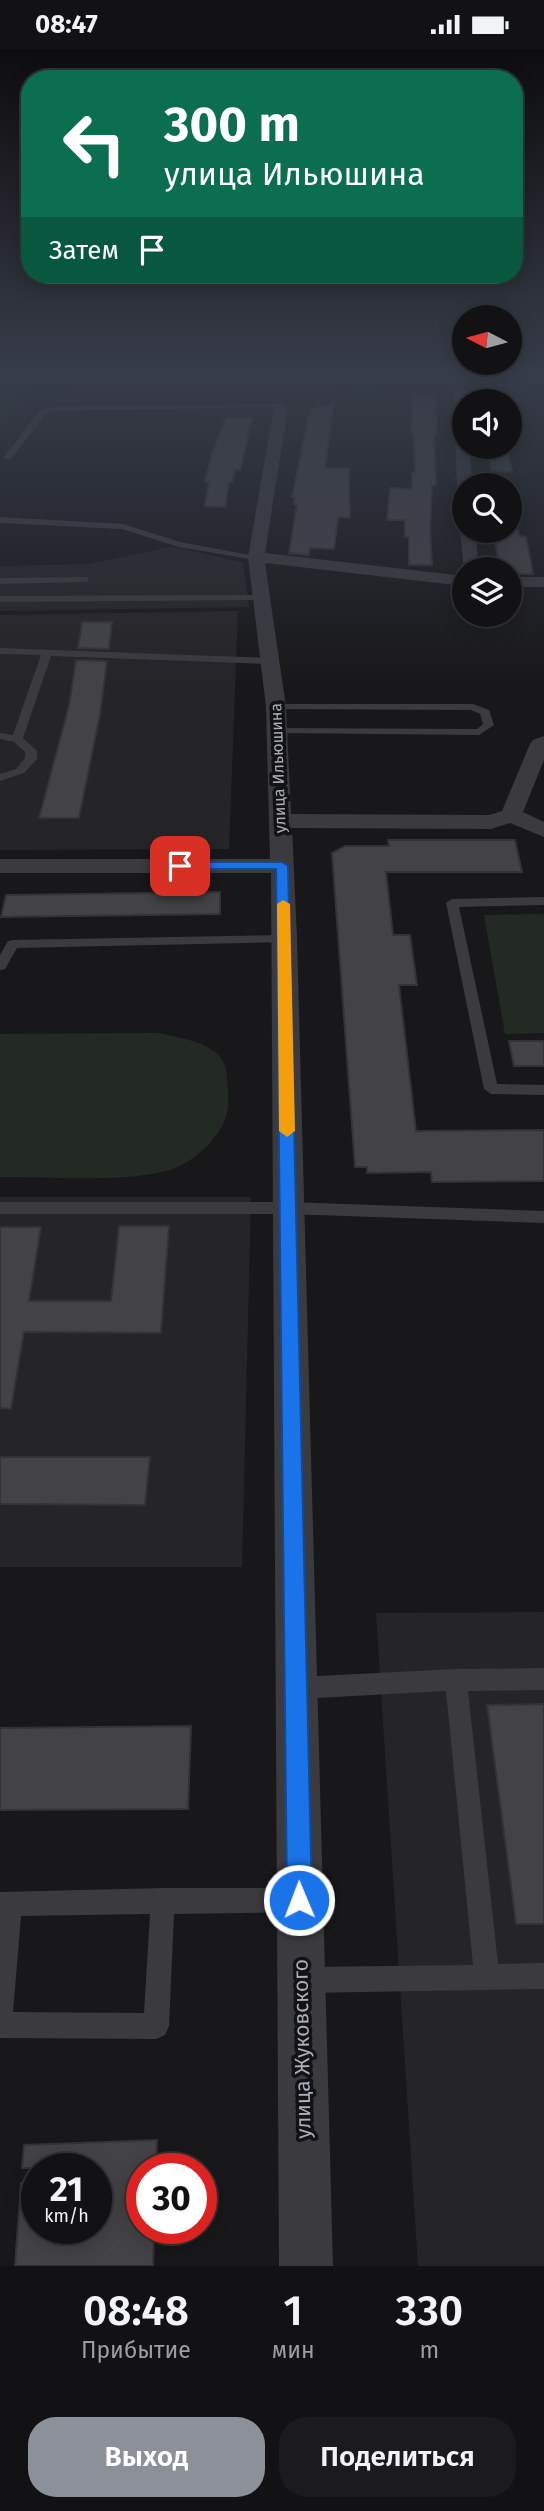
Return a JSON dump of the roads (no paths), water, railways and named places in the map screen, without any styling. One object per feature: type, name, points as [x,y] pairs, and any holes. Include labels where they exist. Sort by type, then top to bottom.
[{"type":"street","name":"улица Ильюшина","points":[[269,476],[256,557],[276,707],[282,866]]},
{"type":"street","points":[[256,557],[452,580]]},
{"type":"street","points":[[522,582],[544,582]]},
{"type":"street","points":[[511,815],[540,744],[544,743]]},
{"type":"street","points":[[280,821],[491,822],[511,815],[544,830]]},
{"type":"street","points":[[0,866],[282,866]]},
{"type":"street","name":"улица Жуковского","points":[[282,866],[306,2266]]},
{"type":"lane","points":[[0,520],[123,527],[179,544],[256,557]]},
{"type":"lane","points":[[0,581],[85,579]]},
{"type":"lane","points":[[0,599],[262,597]]},
{"type":"lane","points":[[0,651],[271,661]]},
{"type":"lane","points":[[18,739],[47,653]]},
{"type":"lane","points":[[276,707],[473,707],[485,712],[489,725],[479,732],[277,730]]},
{"type":"lane","points":[[0,736],[18,739],[32,751],[31,760],[20,771],[0,778]]},
{"type":"lane","points":[[544,901],[452,902],[491,1089],[544,1090]]},
{"type":"lane","points":[[0,966],[13,944],[285,939]]},
{"type":"lane","points":[[0,1208],[288,1208],[544,1217]]},
{"type":"lane","points":[[295,1688],[456,1680],[544,1679]]},
{"type":"lane","points":[[456,1680],[487,1977]]},
{"type":"lane","points":[[0,2025],[156,2026],[163,1900]]},
{"type":"lane","points":[[0,2017],[5,1904],[299,1900]]},
{"type":"lane","points":[[301,1980],[544,1976]]}]
